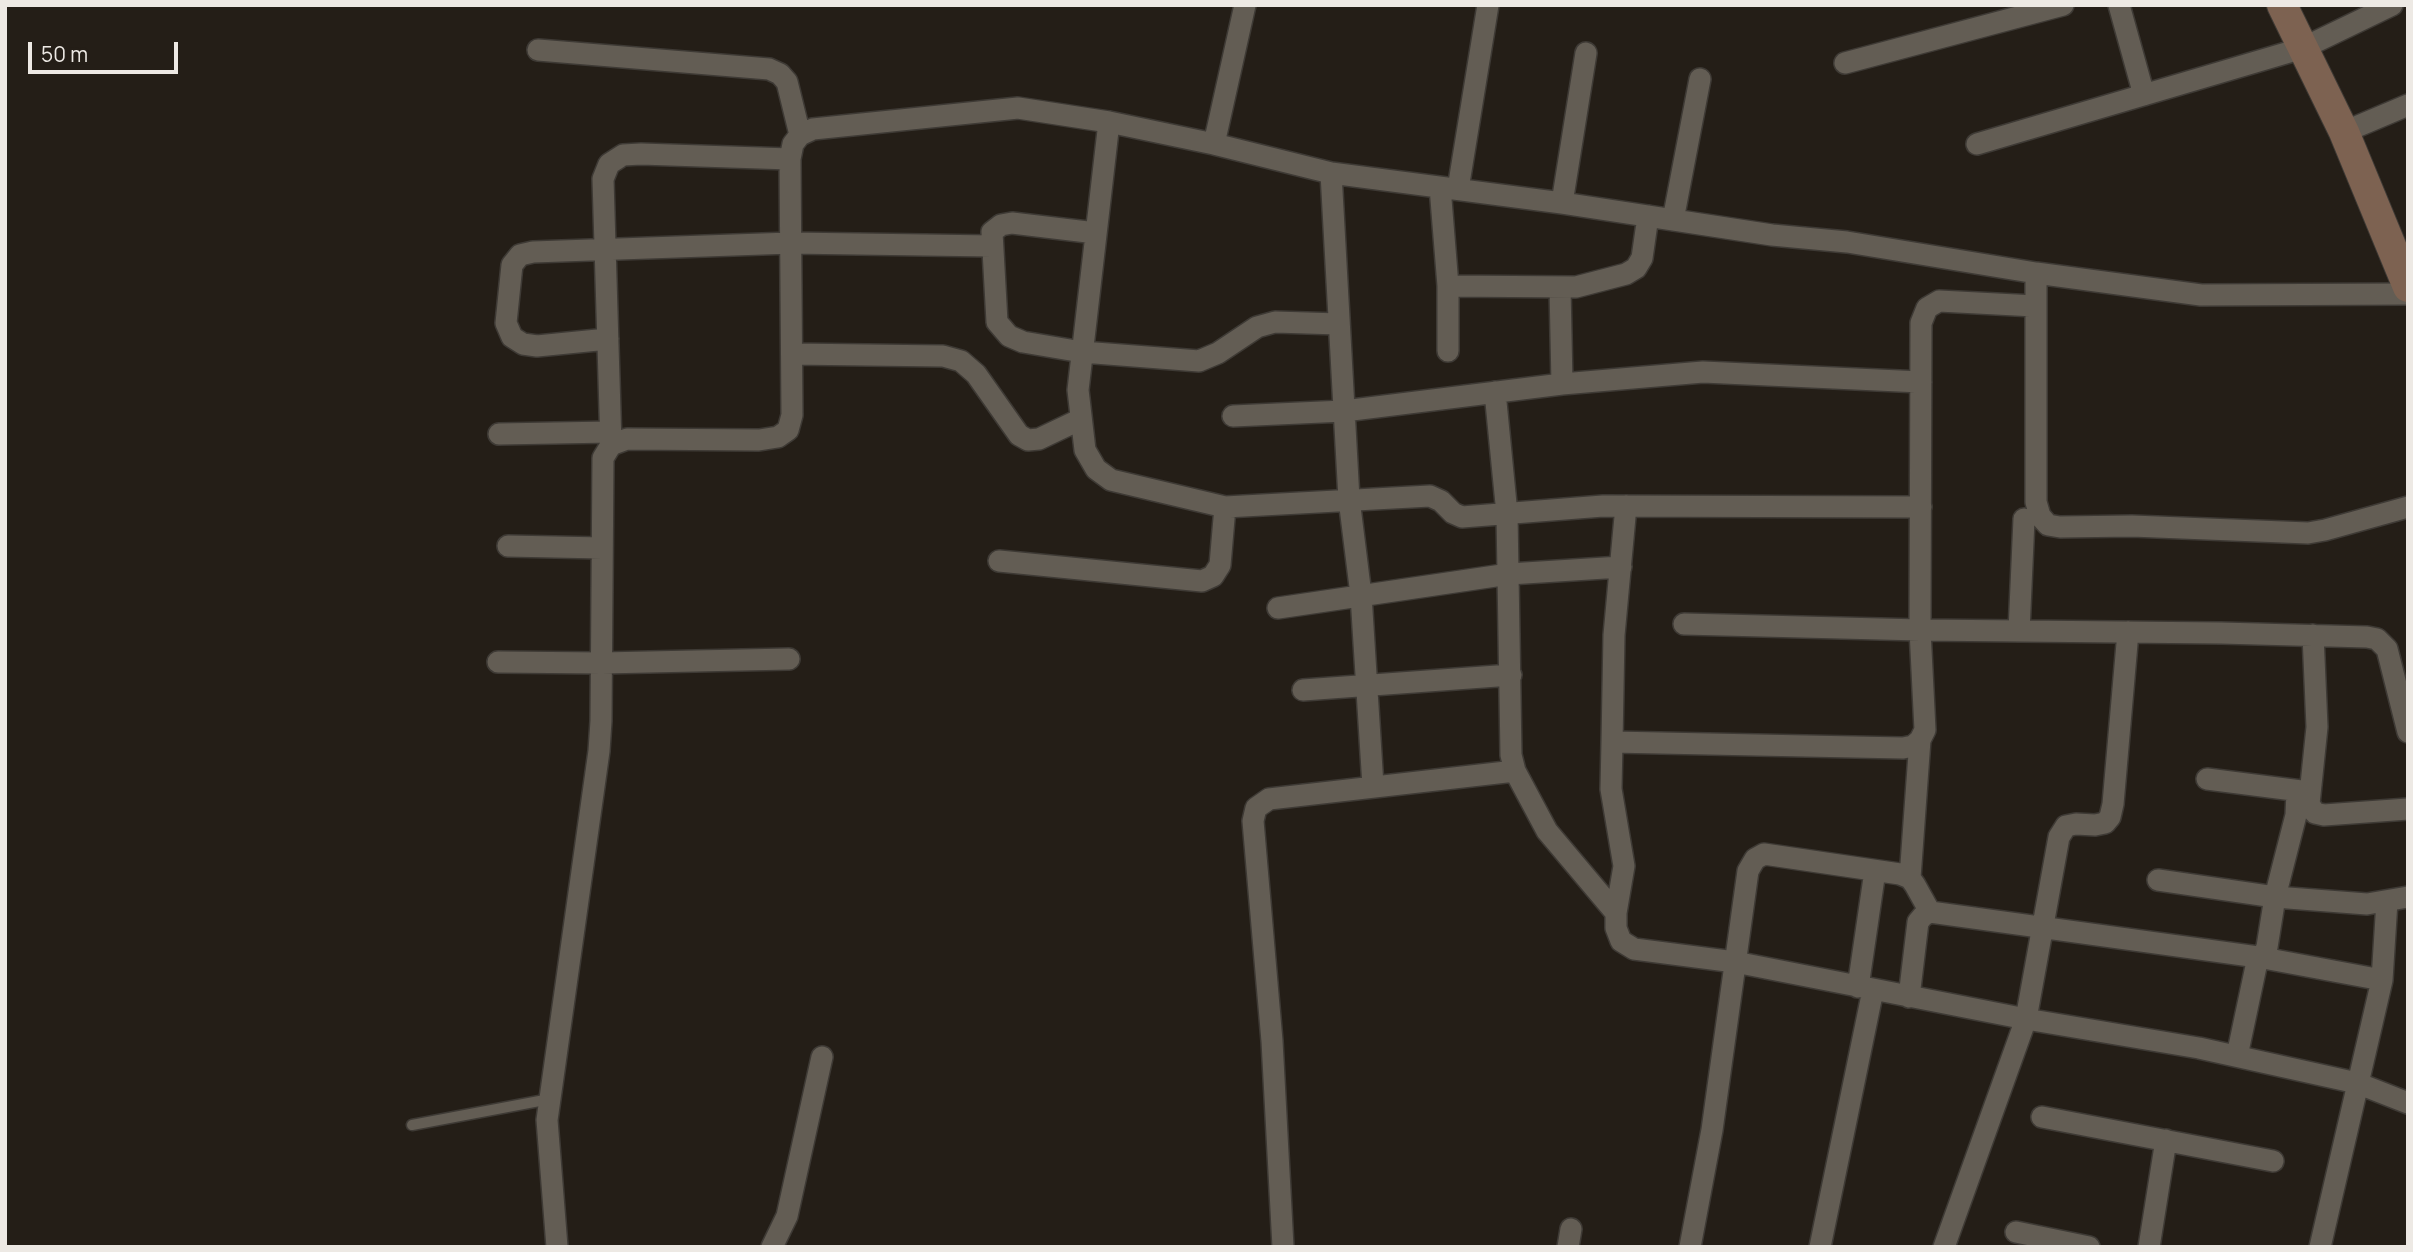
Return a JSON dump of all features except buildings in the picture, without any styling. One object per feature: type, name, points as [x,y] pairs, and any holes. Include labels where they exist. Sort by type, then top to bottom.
[{"type":"street","points":[[1214,144],[1245,5]]},
{"type":"street","points":[[1448,351],[1449,188],[1488,5]]},
{"type":"street","points":[[1845,63],[2063,5]]},
{"type":"street","points":[[2119,5],[2144,95]]},
{"type":"street","points":[[2282,5],[2344,132],[2408,287]]},
{"type":"street","points":[[1977,145],[2303,48],[2392,5]]},
{"type":"street","points":[[538,50],[769,69],[780,74],[787,82],[800,135]]},
{"type":"street","points":[[1562,202],[1586,53]]},
{"type":"street","points":[[1673,220],[1700,79]]},
{"type":"street","points":[[2344,132],[2408,105]]},
{"type":"street","points":[[499,434],[611,439],[778,438],[788,430],[792,415],[790,159],[793,144],[800,135],[813,129],[1008,108],[1108,122],[1214,144],[1331,173],[1562,202],[1772,235],[1847,242],[2036,273],[2201,295],[2408,294]]},
{"type":"street","points":[[1108,122],[1078,390],[1085,450],[1096,469],[1111,480],[1225,507],[1430,496],[1462,517],[1626,506],[1921,507]]},
{"type":"street","points":[[557,1247],[547,1120],[599,751],[603,458],[611,439],[603,179],[609,164],[623,155],[790,159]]},
{"type":"street","points":[[1331,173],[1349,499],[1361,595],[1373,786]]},
{"type":"street","points":[[1448,286],[1576,287],[1626,274],[1636,268],[1642,257],[1647,216]]},
{"type":"street","points":[[1096,233],[1012,223],[1001,225],[992,232],[997,322],[1009,337],[1023,342],[1083,352],[1199,360],[1218,353],[1257,327],[1275,322],[1339,324]]},
{"type":"street","points":[[608,339],[537,346],[523,344],[512,337],[506,323],[512,265],[520,255],[533,252],[791,243],[992,246]]},
{"type":"street","points":[[2036,273],[2036,502],[2040,516],[2048,525],[2308,533],[2408,507]]},
{"type":"street","points":[[1560,287],[1562,384]]},
{"type":"street","points":[[1930,912],[1910,878],[1920,740],[1925,730],[1920,630],[1921,323],[1927,308],[1939,301],[2035,306]]},
{"type":"street","points":[[792,354],[943,356],[961,361],[976,374],[1019,435],[1028,440],[1039,439],[1082,419]]},
{"type":"street","points":[[1233,416],[1343,411],[1562,384],[1725,372],[1921,382]]},
{"type":"street","points":[[1495,392],[1507,514],[1511,755],[1515,771],[1547,831],[1616,913]]},
{"type":"street","points":[[1626,506],[1614,635],[1611,789],[1624,866],[1616,913],[1616,929],[1621,941],[1634,949],[1735,962],[2026,1019],[2199,1048],[2357,1083],[2408,1103]]},
{"type":"street","points":[[999,561],[1202,581],[1213,576],[1220,565],[1225,507]]},
{"type":"street","points":[[2019,631],[2024,519]]},
{"type":"street","points":[[508,546],[602,548]]},
{"type":"street","points":[[1278,608],[1509,574],[1620,568]]},
{"type":"street","points":[[1684,624],[2313,635],[2377,639],[2387,649],[2408,732]]},
{"type":"street","points":[[1944,1247],[2026,1019],[2060,836],[2066,826],[2105,823],[2110,817],[2128,632]]},
{"type":"street","points":[[2258,957],[2264,954],[2267,947],[2275,897],[2317,727],[2313,635]]},
{"type":"street","points":[[498,662],[789,659]]},
{"type":"street","points":[[1303,690],[1510,675]]},
{"type":"street","points":[[1612,742],[1903,748],[1913,746],[1920,740]]},
{"type":"street","points":[[1283,1247],[1272,1041],[1253,821],[1256,808],[1269,799],[1515,771]]},
{"type":"street","points":[[2207,779],[2303,792]]},
{"type":"street","points":[[2303,792],[2315,813],[2324,815],[2408,809]]},
{"type":"street","points":[[1690,1247],[1712,1130],[1748,871],[1755,859],[1764,854],[1910,878]]},
{"type":"street","points":[[1820,1247],[1866,988],[1875,871]]},
{"type":"street","points":[[2158,880],[2275,897],[2367,904],[2397,899],[2382,980],[2320,1247]]},
{"type":"street","points":[[1909,997],[1918,922],[1930,912],[2258,957],[2382,980]]},
{"type":"street","points":[[2237,1056],[2258,957]]},
{"type":"street","points":[[772,1247],[787,1216],[822,1057]]},
{"type":"street","points":[[2042,1116],[2273,1161]]},
{"type":"street","points":[[2149,1247],[2166,1140]]},
{"type":"street","points":[[2016,1232],[2089,1247]]},
{"type":"lane","points":[[412,1125],[550,1099]]}]
